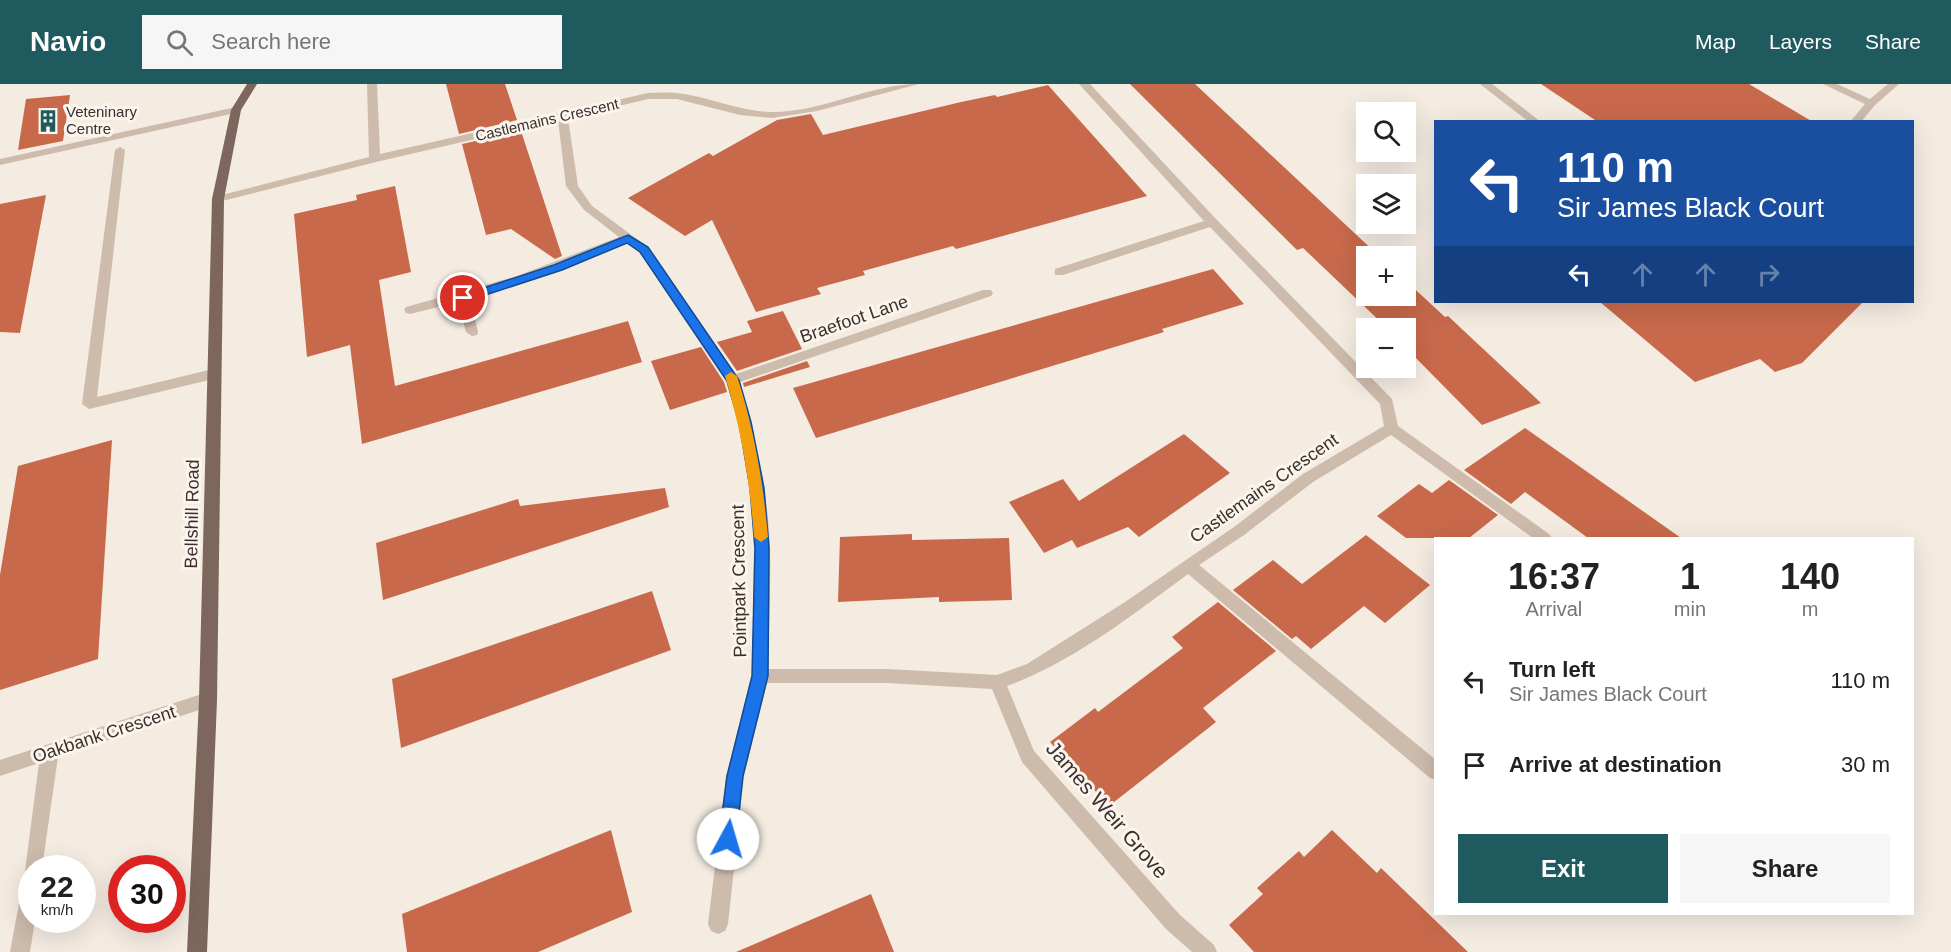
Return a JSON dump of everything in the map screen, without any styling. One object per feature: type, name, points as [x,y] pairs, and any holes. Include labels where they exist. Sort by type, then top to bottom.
[{"type":"main road","name":"Bellshill Road","points":[[197,952],[208,700],[218,199],[236,110],[252,84]]},
{"type":"street","points":[[372,84],[375,159]]},
{"type":"street","name":"Castlemains Crescent","points":[[218,199],[375,159],[648,96],[677,96],[740,112],[772,115],[817,108],[914,84]]},
{"type":"street","points":[[1084,84],[1212,222],[1387,402],[1391,428],[1543,537]]},
{"type":"street","points":[[1485,84],[1533,120]]},
{"type":"street","points":[[1828,84],[1871,103]]},
{"type":"street","points":[[1857,120],[1871,103],[1894,84]]},
{"type":"street","points":[[0,162],[236,110]]},
{"type":"street","name":"Pointpark Crescent","points":[[563,117],[572,186],[588,208],[644,250],[733,380],[745,422],[757,488],[762,548],[760,676],[735,776],[718,924]]},
{"type":"street","points":[[120,150],[89,404],[213,374]]},
{"type":"street","points":[[1059,272],[1212,222]]},
{"type":"street","points":[[410,310],[463,298],[558,267],[628,238]]},
{"type":"street","name":"Braefoot Lane","points":[[733,380],[987,293]]},
{"type":"street","points":[[463,298],[472,332]]},
{"type":"street","name":"Castlemains Crescent","points":[[760,676],[887,676],[997,682],[1033,669],[1131,607],[1239,531],[1308,478],[1391,428]]},
{"type":"street","points":[[1188,565],[1434,770]]},
{"type":"street","name":"James Weir Grove","points":[[997,682],[1028,756],[1173,922],[1207,952]]},
{"type":"street","name":"Oakbank Crescent","points":[[0,768],[208,700]]},
{"type":"street","points":[[35,855],[50,752]]},
{"type":"street","points":[[20,952],[23,933]]},
{"type":"building","points":[[446,84],[505,84],[517,120],[459,134]]},
{"type":"building","points":[[1130,84],[1195,84],[1368,246],[1356,246],[1356,298],[1303,248],[1297,250]]},
{"type":"building","points":[[1541,84],[1749,84],[1810,120],[1595,120]]},
{"type":"building","points":[[1048,85],[1147,196],[956,249],[953,246],[863,271],[865,275],[817,288],[821,294],[756,312],[712,220],[685,236],[628,198],[709,153],[713,156],[777,120],[811,114],[823,135],[961,102],[995,95],[997,97]]},
{"type":"building","name":"Veteninary Centre","points":[[70,95],[63,141],[18,150],[26,99]]},
{"type":"building","points":[[521,131],[562,256],[555,259],[511,229],[486,235],[462,144]]},
{"type":"building","points":[[395,186],[411,272],[379,280],[395,386],[628,321],[642,362],[362,444],[350,345],[307,357],[294,214],[357,200],[356,195]]},
{"type":"building","points":[[46,195],[20,333],[0,332],[0,204]]},
{"type":"building","points":[[1213,269],[1244,304],[1162,329],[1164,332],[816,438],[793,388]]},
{"type":"building","points":[[1416,290],[1445,317],[1448,316],[1541,403],[1482,425],[1416,358],[1416,318],[1376,318],[1364,306],[1416,306]]},
{"type":"building","points":[[1601,303],[1862,303],[1802,363],[1775,372],[1760,359],[1695,382]]},
{"type":"building","points":[[783,311],[802,349],[737,371],[717,342],[752,332],[747,321]]},
{"type":"building","points":[[701,347],[724,382],[727,392],[670,410],[651,361]]},
{"type":"building","points":[[807,361],[810,367],[744,387],[743,383]]},
{"type":"building","points":[[1525,428],[1680,537],[1587,537],[1525,492],[1511,504],[1464,470]]},
{"type":"building","points":[[1184,434],[1230,473],[1139,537],[1128,527],[1077,548],[1072,540],[1044,553],[1009,502],[1063,479],[1079,501]]},
{"type":"building","points":[[112,440],[98,659],[0,690],[0,575],[18,466]]},
{"type":"building","points":[[1449,480],[1498,515],[1470,537],[1434,538],[1406,538],[1377,516],[1419,484],[1432,493]]},
{"type":"building","points":[[665,488],[669,507],[383,600],[376,543],[518,499],[520,506]]},
{"type":"building","points":[[912,534],[912,540],[1009,538],[1012,600],[939,602],[939,597],[838,602],[840,537]]},
{"type":"building","points":[[1366,535],[1430,585],[1385,623],[1364,606],[1311,649],[1296,636],[1292,639],[1233,590],[1273,560],[1302,584]]},
{"type":"building","points":[[652,591],[671,650],[401,748],[392,679]]},
{"type":"building","points":[[1218,602],[1276,651],[1203,708],[1216,722],[1109,806],[1050,742],[1095,708],[1098,712],[1183,648],[1172,637]]},
{"type":"building","points":[[611,830],[632,912],[538,952],[407,952],[402,914]]},
{"type":"building","points":[[1332,830],[1377,873],[1381,868],[1468,952],[1254,952],[1229,925],[1263,894],[1257,888],[1299,851],[1304,857]]},
{"type":"building","points":[[871,894],[894,952],[736,952]]},
{"type":"slow traffic","points":[[731,376],[745,422],[757,488],[761,537]]},
{"type":"place","name":"Veteninary Centre","points":[[48,121]]},
{"type":"route","points":[[463,298],[558,267],[628,238],[644,250],[733,380],[745,422],[757,488],[762,548],[760,676],[735,776],[728,839]]}]
